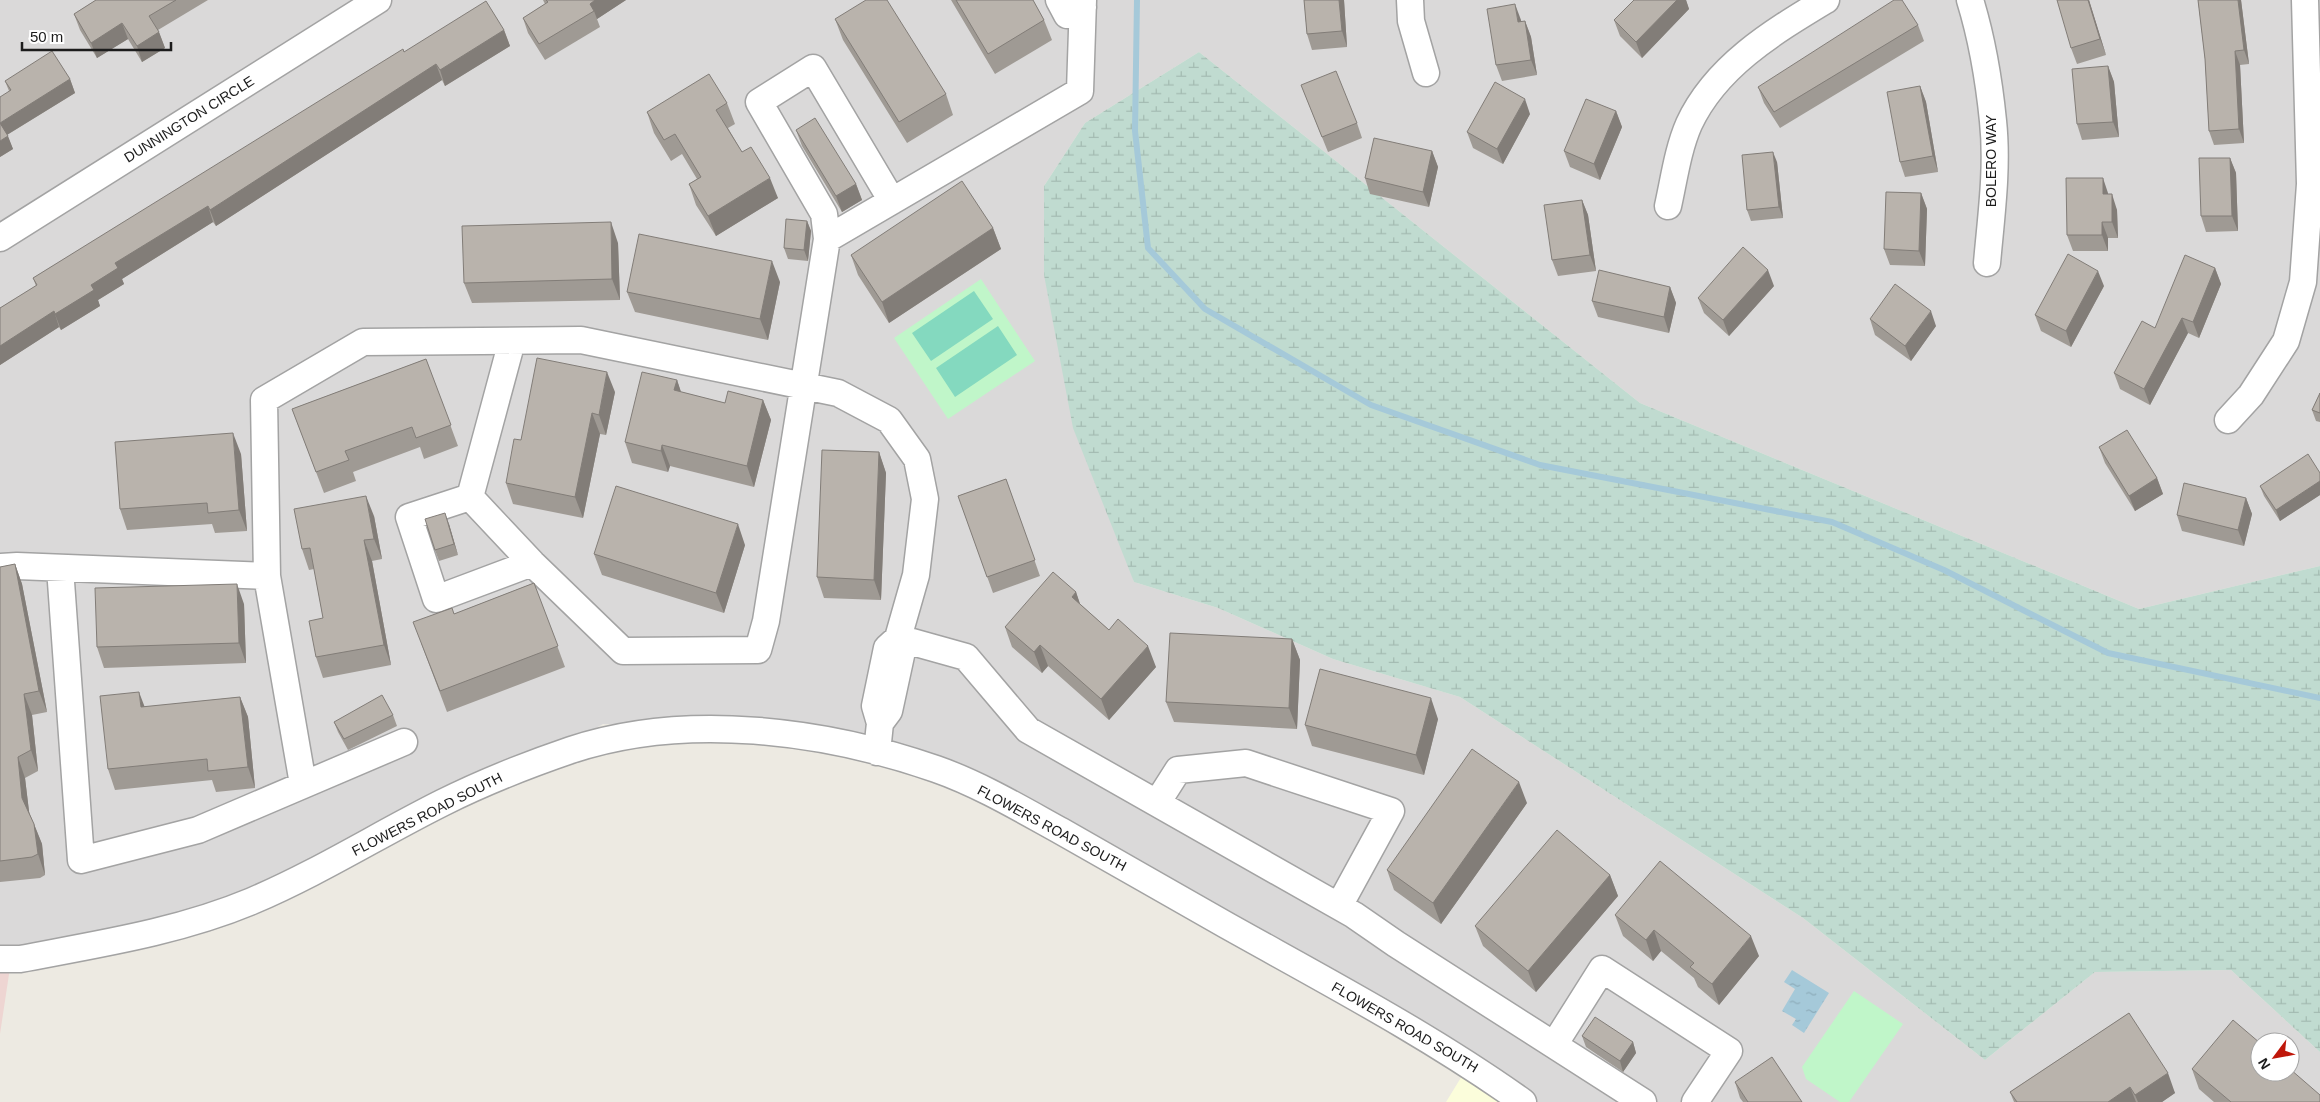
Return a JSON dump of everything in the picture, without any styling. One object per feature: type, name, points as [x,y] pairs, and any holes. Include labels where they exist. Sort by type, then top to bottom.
[{"type":"street","name":"DUNNINGTON CIRCLE","points":[[0,238],[378,0]]},
{"type":"street","points":[[1410,0],[1411,21],[1426,73]]},
{"type":"street","points":[[1668,206],[1679,156],[1689,125],[1710,91],[1743,54],[1779,28],[1826,0]]},
{"type":"street","name":"BOLERO WAY","points":[[1970,0],[1979,30],[1993,122],[1993,195],[1987,264]]},
{"type":"street","points":[[2228,420],[2251,394],[2286,341],[2303,282],[2310,184],[2305,0]]},
{"type":"street","points":[[827,239],[1080,91],[1075,2]]},
{"type":"street","points":[[470,497],[532,564],[623,651],[758,650],[766,622],[827,239],[824,214],[759,102],[813,68],[892,201]]},
{"type":"street","points":[[470,497],[512,340]]},
{"type":"street","points":[[303,784],[267,576],[264,400],[363,342],[581,340],[838,393],[889,420],[917,459],[925,499],[909,641],[904,706],[885,717],[877,752]]},
{"type":"street","points":[[470,497],[409,517],[436,599],[532,564]]},
{"type":"street","points":[[0,567],[17,566],[267,576]]},
{"type":"street","points":[[60,568],[81,860],[198,830],[404,742]]},
{"type":"street","points":[[909,641],[966,657],[1028,730],[1339,906],[1643,1102]]},
{"type":"street","name":"FLOWERS ROAD SOUTH","points":[[0,959],[20,959],[189,925],[251,902],[314,872],[439,804],[508,772],[576,748],[620,736],[681,730],[757,731],[812,738],[877,752],[938,770],[1013,804],[1368,1005],[1480,1071],[1523,1102]]},
{"type":"street","points":[[1157,803],[1178,770],[1246,762],[1391,811],[1339,906]]},
{"type":"street","points":[[1554,1045],[1602,969],[1729,1052],[1695,1102]]},
{"type":"shaded area","points":[[0,0],[2320,0],[2320,566],[2139,609],[1640,403],[1199,52],[1085,123],[1044,186],[1134,582],[1218,608],[1333,659],[1460,697],[1803,918],[1985,1060],[2095,972],[2231,970],[2298,1032],[2250,1032],[2250,1082],[2300,1082],[2300,1034],[2320,1052],[2320,1102],[1522,1102],[979,779],[764,730],[603,724],[408,834],[251,902],[0,960]]},
{"type":"shaded area","points":[[0,960],[11,961],[0,1034]]},
{"type":"shaded area","points":[[1465,1071],[1513,1102],[1446,1102]]},
{"type":"green space","points":[[1199,52],[1640,403],[2139,609],[2320,566],[2320,1052],[2231,970],[2095,972],[1985,1060],[1803,918],[1460,697],[1333,659],[1218,608],[1134,582],[1073,428],[1044,275],[1044,186],[1085,123]]},
{"type":"green space","points":[[981,279],[1035,361],[948,419],[894,338]]},
{"type":"green space","points":[[974,291],[993,319],[931,361],[912,333]]},
{"type":"green space","points":[[998,326],[1017,355],[955,397],[936,368]]},
{"type":"green space","points":[[1854,991],[1903,1024],[1849,1102],[1840,1102],[1806,1079],[1802,1067]]},
{"type":"water","points":[[1792,970],[1829,993],[1804,1033],[1792,1025],[1796,1019],[1782,1011],[1795,989],[1784,982]]},
{"type":"building","points":[[96,0],[176,0],[149,16],[159,32],[137,46],[122,23],[91,43],[74,14]]},
{"type":"building","points":[[546,0],[595,0],[590,4],[594,11],[539,44],[523,18],[548,2]]},
{"type":"building","points":[[866,0],[887,0],[946,94],[899,122],[835,19]]},
{"type":"building","points":[[956,0],[1033,0],[1044,20],[988,54]]},
{"type":"building","points":[[1304,0],[1339,0],[1342,31],[1307,34]]},
{"type":"building","points":[[1634,0],[1677,0],[1636,42],[1614,20]]},
{"type":"building","points":[[1894,0],[1902,0],[1918,25],[1774,112],[1758,87]]},
{"type":"building","points":[[2057,0],[2088,0],[2100,39],[2071,48]]},
{"type":"building","points":[[2198,0],[2238,0],[2244,50],[2235,51],[2239,129],[2209,131],[2205,59]]},
{"type":"building","points":[[486,1],[504,30],[440,70],[436,64],[210,210],[208,206],[115,263],[118,268],[91,285],[94,290],[55,314],[54,311],[0,346],[0,308],[37,285],[33,278],[403,49],[404,52]]},
{"type":"building","points":[[1515,4],[1518,22],[1525,21],[1531,60],[1496,65],[1487,9]]},
{"type":"building","points":[[52,51],[70,79],[0,123],[0,97],[11,90],[5,81]]},
{"type":"building","points":[[2108,66],[2113,122],[2077,124],[2072,69]]},
{"type":"building","points":[[1336,71],[1357,123],[1322,137],[1301,85]]},
{"type":"building","points":[[709,74],[727,103],[716,110],[742,152],[751,147],[770,178],[708,216],[689,184],[701,177],[675,134],[664,140],[647,112]]},
{"type":"building","points":[[1495,82],[1525,99],[1497,149],[1467,132]]},
{"type":"building","points":[[1920,86],[1933,156],[1900,162],[1887,92]]},
{"type":"building","points":[[1586,99],[1616,111],[1594,164],[1564,151]]},
{"type":"building","points":[[815,118],[856,184],[836,196],[796,130]]},
{"type":"building","points":[[0,123],[8,136],[0,141]]},
{"type":"building","points":[[1374,138],[1432,151],[1423,192],[1365,178]]},
{"type":"building","points":[[1773,152],[1779,207],[1747,210],[1742,155]]},
{"type":"building","points":[[2199,158],[2230,158],[2232,216],[2201,216]]},
{"type":"building","points":[[2066,178],[2103,178],[2103,194],[2112,194],[2112,222],[2102,222],[2102,235],[2067,235]]},
{"type":"building","points":[[962,181],[993,228],[882,302],[851,255]]},
{"type":"building","points":[[1886,192],[1921,193],[1919,251],[1884,249]]},
{"type":"building","points":[[1582,200],[1590,255],[1552,260],[1544,205]]},
{"type":"building","points":[[786,219],[807,221],[804,250],[784,248]]},
{"type":"building","points":[[611,222],[612,279],[464,283],[462,226]]},
{"type":"building","points":[[639,234],[772,261],[760,319],[627,292]]},
{"type":"building","points":[[1743,247],[1768,270],[1723,320],[1698,298]]},
{"type":"building","points":[[2068,254],[2098,271],[2066,331],[2035,315]]},
{"type":"building","points":[[2185,255],[2215,268],[2193,322],[2182,318],[2144,389],[2114,373],[2142,321],[2155,328]]},
{"type":"building","points":[[1599,270],[1670,287],[1664,317],[1592,301]]},
{"type":"building","points":[[1895,284],[1931,311],[1905,346],[1870,319]]},
{"type":"building","points":[[537,358],[607,372],[599,415],[592,413],[575,497],[506,483],[514,439],[521,440]]},
{"type":"building","points":[[426,359],[451,425],[416,438],[412,427],[345,451],[349,460],[316,472],[292,409]]},
{"type":"building","points":[[642,372],[677,380],[674,390],[725,403],[728,391],[763,400],[747,466],[662,445],[661,451],[625,442]]},
{"type":"building","points":[[2320,393],[2320,413],[2312,410]]},
{"type":"building","points":[[2127,430],[2157,478],[2129,496],[2099,447]]},
{"type":"building","points":[[233,433],[239,510],[208,513],[207,503],[120,509],[115,442]]},
{"type":"building","points":[[822,450],[879,452],[874,580],[817,577]]},
{"type":"building","points":[[2308,454],[2320,473],[2320,481],[2276,510],[2260,486]]},
{"type":"building","points":[[1006,479],[1035,560],[987,577],[958,496]]},
{"type":"building","points":[[2184,483],[2246,498],[2238,530],[2177,515]]},
{"type":"building","points":[[616,486],[738,524],[716,593],[594,554]]},
{"type":"building","points":[[366,496],[374,539],[364,540],[384,645],[316,657],[309,621],[323,618],[310,548],[302,549],[294,509]]},
{"type":"building","points":[[445,513],[454,544],[435,550],[425,519]]},
{"type":"building","points":[[15,564],[39,691],[24,694],[31,750],[18,757],[22,798],[34,824],[38,854],[32,857],[0,861],[0,567]]},
{"type":"building","points":[[1053,572],[1076,592],[1072,597],[1109,630],[1118,619],[1148,646],[1101,699],[1040,645],[1034,652],[1005,627]]},
{"type":"building","points":[[534,583],[558,646],[440,691],[413,622],[452,608],[454,614]]},
{"type":"building","points":[[237,584],[239,643],[97,647],[95,588]]},
{"type":"building","points":[[1170,633],[1292,639],[1289,708],[1166,702]]},
{"type":"building","points":[[1320,669],[1431,698],[1416,755],[1305,725]]},
{"type":"building","points":[[139,692],[141,707],[240,697],[248,767],[208,771],[207,759],[108,769],[100,696]]},
{"type":"building","points":[[382,695],[393,715],[344,739],[334,722]]},
{"type":"building","points":[[1472,749],[1519,782],[1433,903],[1387,870]]},
{"type":"building","points":[[1557,830],[1610,875],[1528,971],[1475,926]]},
{"type":"building","points":[[1660,861],[1751,936],[1712,984],[1690,967],[1694,963],[1654,930],[1646,940],[1615,915]]},
{"type":"building","points":[[2129,1013],[2168,1073],[2135,1095],[2130,1087],[2108,1102],[2017,1102],[2010,1092]]},
{"type":"building","points":[[1595,1017],[1633,1042],[1620,1061],[1582,1036]]},
{"type":"building","points":[[2233,1020],[2250,1034],[2250,1082],[2300,1082],[2300,1078],[2320,1095],[2320,1102],[2231,1102],[2192,1069]]},
{"type":"building","points":[[1772,1057],[1802,1102],[1748,1102],[1735,1082]]},
{"type":"waterway","points":[[1137,0],[1135,131],[1148,248],[1205,309],[1371,405],[1540,465],[1832,522],[1944,570],[2108,653],[2320,698]]}]
